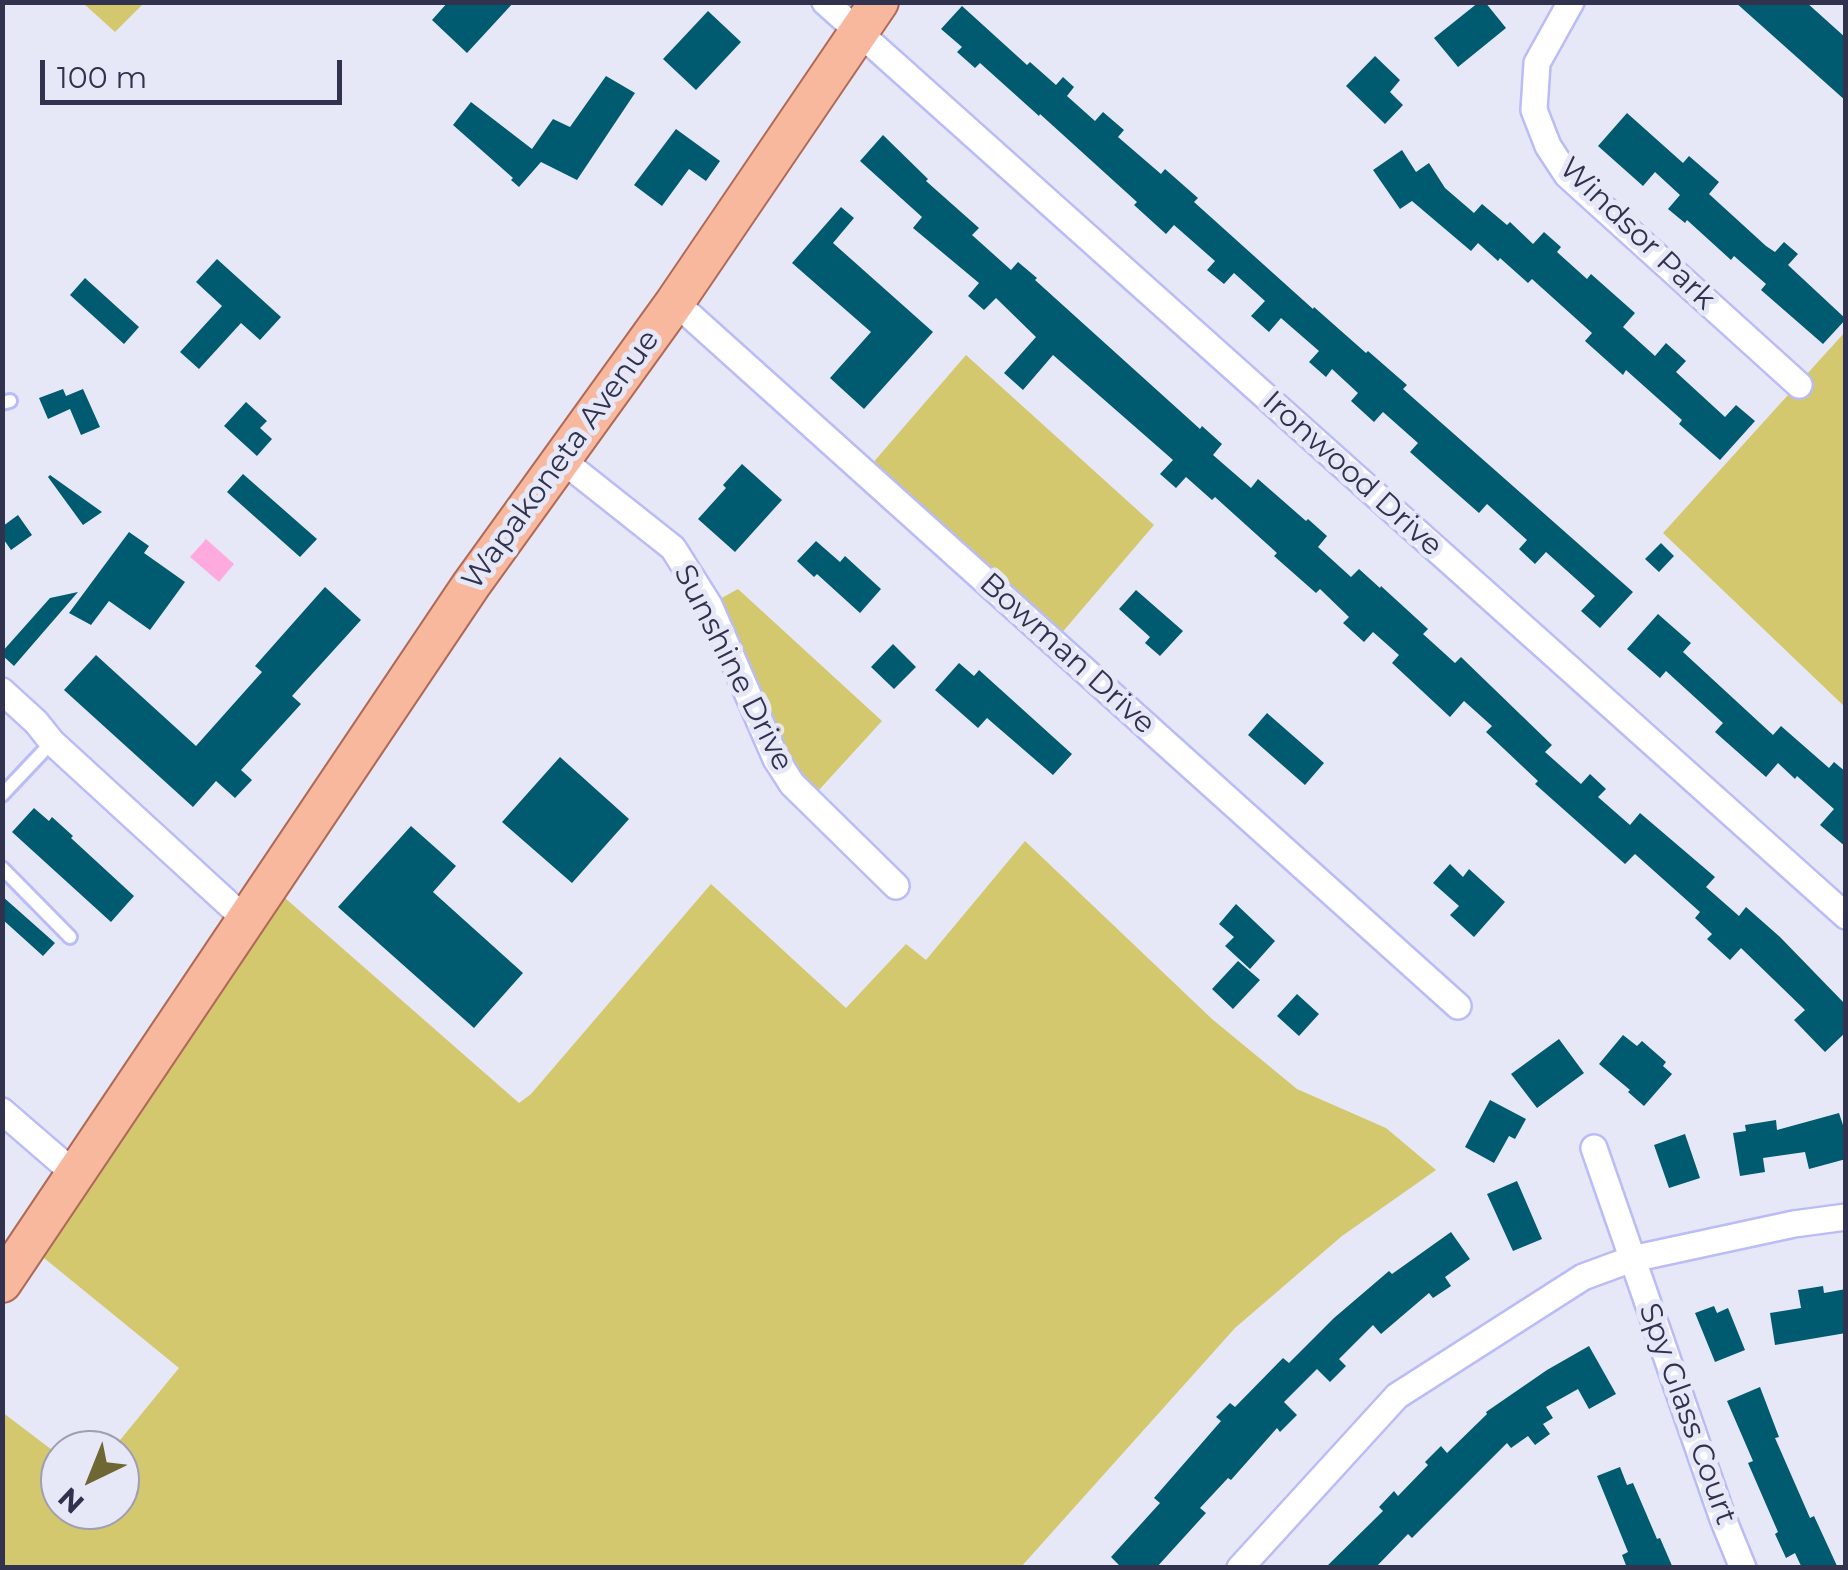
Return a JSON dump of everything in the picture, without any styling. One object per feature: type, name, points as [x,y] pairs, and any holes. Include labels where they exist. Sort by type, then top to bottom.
[{"type":"main road","name":"Wapakoneta Avenue","points":[[2,1283],[470,585],[675,302],[869,17]]},
{"type":"street","name":"Ironwood Drive","points":[[825,2],[869,17],[1846,916]]},
{"type":"street","name":"Windsor Park","points":[[1571,2],[1537,63],[1534,110],[1548,146],[1568,175],[1799,385]]},
{"type":"street","name":"Bowman Drive","points":[[675,302],[1458,1006]]},
{"type":"street","name":"Sunshine Drive","points":[[562,460],[673,548],[708,606],[776,760],[792,784],[896,886]]},
{"type":"street","points":[[2,692],[244,919]]},
{"type":"street","points":[[2,1111],[76,1175]]},
{"type":"street","name":"Spy Glass Court","points":[[1594,1148],[1723,1519],[1744,1568]]},
{"type":"street","points":[[1240,1568],[1397,1396],[1583,1277],[1632,1259],[1794,1224],[1846,1217]]},
{"type":"lane","points":[[2,795],[52,742]]},
{"type":"lane","points":[[2,868],[70,937]]},
{"type":"shaded area","points":[[83,3],[144,3],[115,32]]},
{"type":"shaded area","points":[[1845,332],[1845,707],[1663,533]]},
{"type":"shaded area","points":[[966,355],[1154,525],[1054,642],[865,472]]},
{"type":"shaded area","points":[[206,539],[234,564],[219,582],[190,557]]},
{"type":"shaded area","points":[[738,589],[882,721],[808,802],[709,605]]},
{"type":"shaded area","points":[[1025,841],[1212,1019],[1297,1089],[1386,1128],[1436,1170],[1342,1236],[1235,1328],[1021,1567],[3,1567],[2,1412],[40,1441],[40,1530],[140,1530],[140,1430],[128,1430],[179,1368],[28,1245],[269,884],[519,1103],[531,1094],[711,884],[846,1008],[906,944],[926,960]]},
{"type":"building","points":[[448,2],[514,2],[467,53],[432,20]]},
{"type":"building","points":[[1479,2],[1485,2],[1506,28],[1458,67],[1434,38]]},
{"type":"building","points":[[1735,2],[1806,2],[1846,38],[1846,101]]},
{"type":"building","points":[[962,6],[1027,65],[1030,62],[1056,85],[1063,77],[1074,87],[1067,96],[1095,121],[1103,112],[1124,130],[1118,137],[1161,174],[1165,169],[1198,198],[1194,202],[1313,309],[1407,385],[1403,389],[1633,592],[1600,628],[1581,611],[1595,596],[1546,552],[1535,564],[1519,549],[1527,540],[1487,504],[1479,513],[1410,452],[1418,443],[1383,412],[1374,422],[1351,401],[1358,393],[1332,369],[1326,377],[1309,362],[1319,351],[1281,318],[1269,332],[1251,316],[1265,301],[1234,273],[1224,284],[1207,270],[1215,261],[1174,225],[1166,234],[1134,205],[1137,202],[1040,114],[980,63],[975,68],[957,52],[962,47],[941,29]]},
{"type":"building","points":[[708,11],[741,42],[696,90],[663,59]]},
{"type":"building","points":[[1375,56],[1400,80],[1390,92],[1403,105],[1385,124],[1346,86]]},
{"type":"building","points":[[606,76],[635,93],[577,180],[541,162],[519,187],[453,125],[471,102],[532,149],[553,119],[570,127]]},
{"type":"building","points":[[1627,113],[1683,163],[1689,156],[1719,182],[1709,194],[1766,246],[1775,252],[1784,242],[1798,254],[1788,265],[1846,319],[1823,344],[1761,290],[1766,284],[1734,256],[1731,260],[1687,220],[1685,223],[1668,209],[1680,195],[1655,172],[1643,186],[1598,146]]},
{"type":"building","points":[[676,129],[720,161],[706,181],[689,169],[662,206],[634,185]]},
{"type":"building","points":[[883,135],[926,181],[979,228],[972,235],[1011,270],[1018,262],[1200,429],[1202,426],[1222,444],[1213,455],[1251,488],[1258,479],[1327,536],[1318,547],[1351,577],[1359,569],[1381,586],[1428,629],[1423,634],[1455,663],[1461,657],[1552,745],[1545,752],[1581,784],[1590,774],[1606,789],[1598,797],[1630,825],[1640,813],[1715,877],[1706,887],[1739,916],[1746,907],[1780,937],[1846,1005],[1846,1032],[1825,1052],[1794,1020],[1805,1010],[1741,948],[1730,960],[1707,939],[1712,934],[1695,918],[1700,912],[1635,854],[1625,864],[1535,784],[1538,781],[1486,732],[1492,726],[1464,701],[1450,717],[1392,663],[1399,655],[1373,632],[1364,642],[1343,623],[1349,617],[1320,589],[1316,593],[1274,556],[1277,553],[1215,497],[1212,500],[1186,477],[1176,488],[1160,474],[1173,460],[1053,355],[1023,390],[1004,373],[1036,337],[996,298],[984,310],[968,296],[979,283],[913,228],[922,217],[860,161]]},
{"type":"building","points":[[1402,150],[1416,172],[1429,163],[1445,188],[1474,213],[1482,204],[1507,225],[1510,222],[1533,244],[1544,232],[1561,247],[1557,252],[1587,279],[1591,274],[1635,313],[1623,327],[1655,356],[1666,343],[1686,361],[1676,372],[1725,417],[1736,405],[1755,421],[1720,460],[1626,370],[1623,375],[1585,341],[1592,333],[1532,279],[1528,283],[1478,243],[1471,251],[1412,201],[1400,209],[1373,170]]},
{"type":"building","points":[[841,207],[854,218],[833,243],[933,332],[864,409],[830,378],[871,332],[792,263]]},
{"type":"building","points":[[217,259],[281,317],[260,340],[241,323],[199,369],[180,352],[222,306],[196,282]]},
{"type":"building","points":[[85,278],[139,327],[124,344],[70,295]]},
{"type":"building","points":[[63,389],[66,396],[83,389],[100,427],[81,435],[70,409],[48,419],[39,398]]},
{"type":"building","points":[[246,402],[267,421],[260,428],[272,439],[257,456],[224,426]]},
{"type":"building","points":[[742,464],[782,500],[735,552],[698,519]]},
{"type":"building","points":[[243,474],[317,539],[300,557],[227,492]]},
{"type":"building","points":[[50,475],[102,512],[83,525]]},
{"type":"building","points":[[18,515],[32,535],[11,550],[2,537],[3,526]]},
{"type":"building","points":[[129,532],[149,546],[144,553],[185,582],[150,630],[109,601],[91,625],[69,613]]},
{"type":"building","points":[[816,541],[840,562],[845,556],[881,589],[860,613],[797,561]]},
{"type":"building","points":[[1661,543],[1674,556],[1659,572],[1645,559]]},
{"type":"building","points":[[325,587],[361,620],[292,696],[301,704],[241,770],[252,780],[235,798],[216,781],[193,807],[64,690],[96,655],[196,746],[262,672],[255,666]]},
{"type":"building","points":[[1136,590],[1183,631],[1160,656],[1145,643],[1150,637],[1119,609]]},
{"type":"building","points":[[78,592],[14,666],[2,655],[50,598]]},
{"type":"building","points":[[1658,614],[1691,643],[1683,652],[1773,735],[1781,726],[1829,768],[1834,762],[1846,772],[1846,847],[1820,825],[1834,809],[1778,763],[1766,777],[1715,732],[1723,723],[1666,671],[1660,678],[1627,649]]},
{"type":"building","points":[[893,644],[916,667],[894,689],[871,667]]},
{"type":"building","points":[[959,663],[974,676],[979,670],[1072,754],[1053,775],[987,718],[978,728],[935,690]]},
{"type":"building","points":[[1267,713],[1324,763],[1305,785],[1248,735]]},
{"type":"building","points":[[560,757],[629,819],[572,883],[502,822]]},
{"type":"building","points":[[34,808],[49,821],[52,817],[134,896],[111,922],[12,832]]},
{"type":"building","points":[[411,826],[456,866],[433,892],[523,973],[474,1028],[338,907]]},
{"type":"building","points":[[1450,864],[1463,877],[1469,869],[1505,902],[1474,937],[1450,915],[1459,906],[1433,883]]},
{"type":"building","points":[[2,896],[55,943],[43,956],[2,919]]},
{"type":"building","points":[[1236,904],[1275,941],[1250,969],[1225,946],[1234,937],[1219,924]]},
{"type":"building","points":[[1238,961],[1260,980],[1233,1009],[1212,989]]},
{"type":"building","points":[[1297,994],[1319,1014],[1299,1036],[1277,1016]]},
{"type":"building","points":[[1623,1035],[1637,1046],[1642,1041],[1666,1062],[1663,1066],[1672,1074],[1644,1106],[1599,1064]]},
{"type":"building","points":[[1559,1039],[1584,1073],[1537,1108],[1511,1074]]},
{"type":"building","points":[[1490,1100],[1526,1119],[1515,1139],[1509,1136],[1494,1163],[1465,1147]]},
{"type":"building","points":[[1839,1113],[1846,1134],[1846,1159],[1809,1169],[1805,1152],[1763,1158],[1765,1172],[1740,1176],[1733,1133],[1746,1131],[1745,1125],[1776,1120],[1777,1130]]},
{"type":"building","points":[[1685,1134],[1700,1178],[1669,1188],[1654,1145]]},
{"type":"building","points":[[1517,1181],[1542,1239],[1513,1251],[1487,1194]]},
{"type":"building","points":[[1451,1232],[1470,1259],[1445,1277],[1451,1286],[1433,1298],[1429,1293],[1381,1334],[1373,1325],[1339,1359],[1346,1366],[1330,1382],[1317,1369],[1284,1402],[1297,1415],[1280,1432],[1277,1428],[1200,1508],[1206,1513],[1156,1568],[1122,1568],[1111,1557],[1160,1503],[1154,1498],[1221,1421],[1216,1417],[1230,1403],[1235,1407],[1283,1358],[1289,1363],[1389,1271],[1392,1274]]},
{"type":"building","points":[[1823,1286],[1824,1293],[1846,1289],[1846,1333],[1775,1345],[1770,1313],[1801,1308],[1798,1290]]},
{"type":"building","points":[[1714,1306],[1717,1313],[1728,1308],[1745,1350],[1715,1362],[1695,1313]]},
{"type":"building","points":[[1589,1346],[1616,1394],[1589,1409],[1578,1389],[1546,1407],[1553,1418],[1543,1424],[1550,1434],[1535,1445],[1528,1436],[1511,1448],[1507,1443],[1412,1538],[1408,1534],[1375,1568],[1325,1568],[1383,1511],[1379,1507],[1394,1491],[1398,1496],[1428,1465],[1425,1462],[1441,1446],[1447,1453],[1486,1412]]},
{"type":"building","points":[[1760,1387],[1779,1437],[1775,1438],[1810,1518],[1814,1516],[1838,1568],[1802,1568],[1795,1553],[1786,1558],[1775,1534],[1778,1532],[1748,1463],[1753,1461],[1727,1401]]},
{"type":"building","points":[[1620,1467],[1627,1485],[1633,1483],[1673,1568],[1627,1568],[1622,1555],[1628,1552],[1597,1476]]}]
